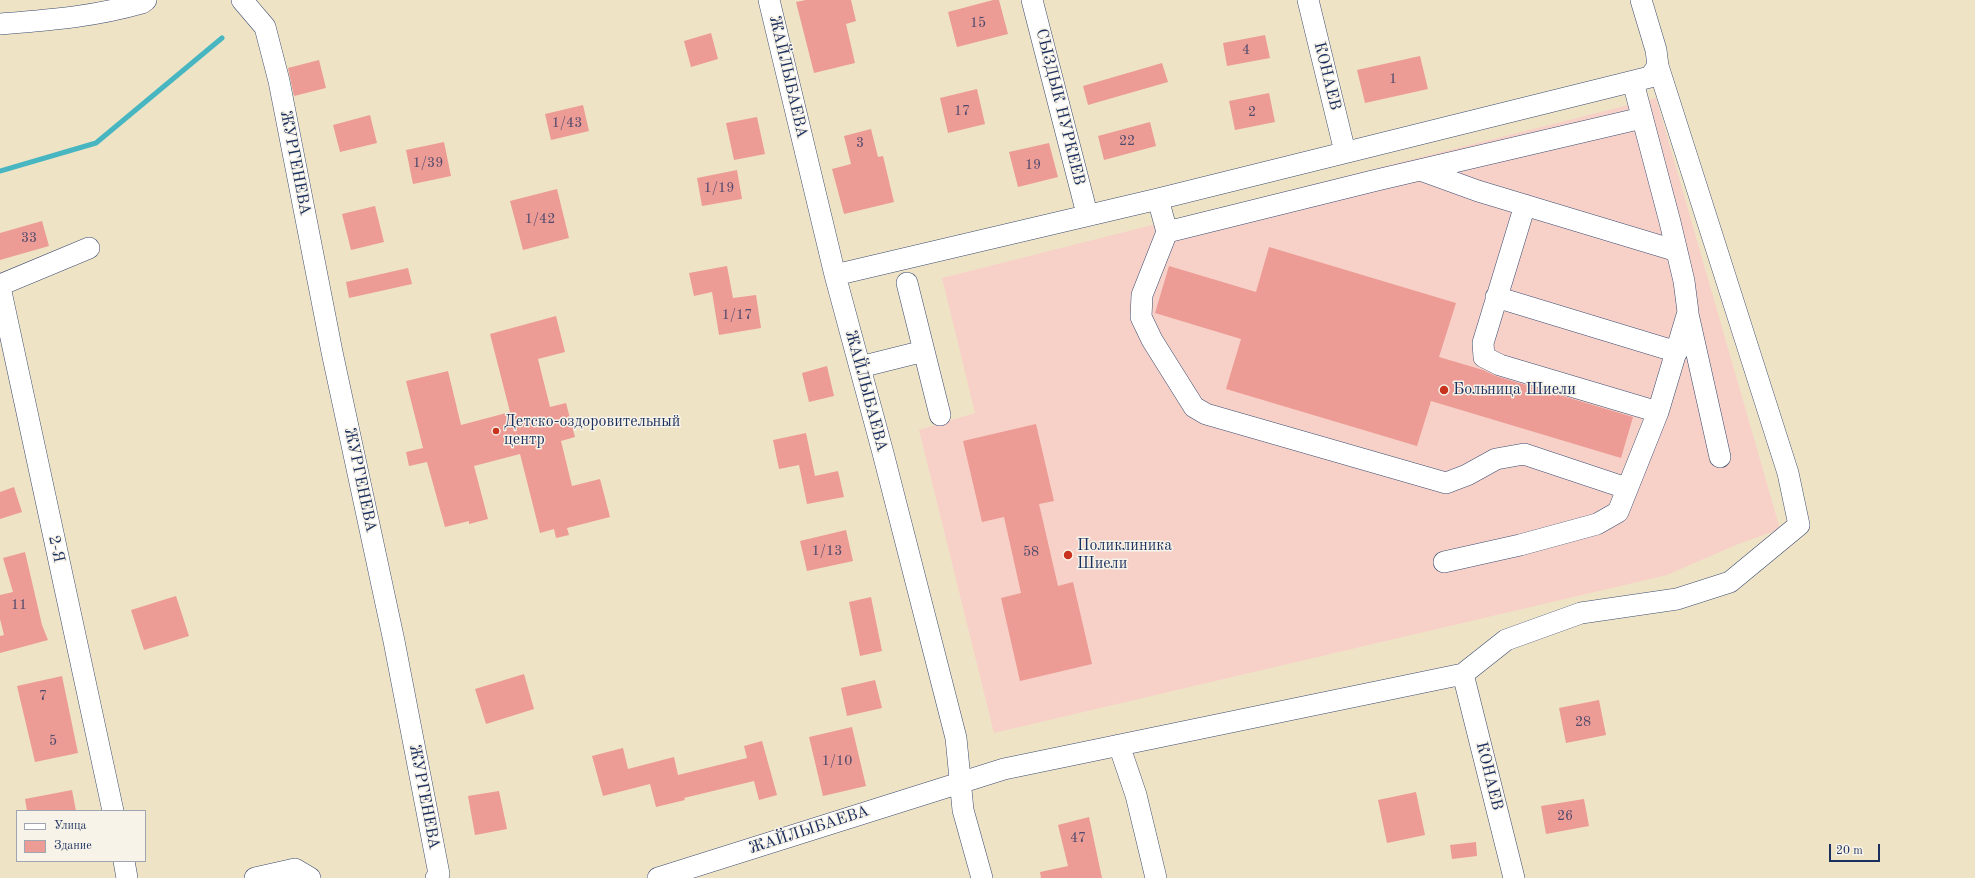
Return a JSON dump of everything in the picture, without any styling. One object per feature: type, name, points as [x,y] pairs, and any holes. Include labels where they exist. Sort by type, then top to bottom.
[{"type":"street","points":[[0,24],[74,18],[109,13],[142,3],[146,0]]},
{"type":"street","name":"ЖУРГЕНЕВА","points":[[242,0],[265,28],[279,81],[332,352],[394,640],[438,877]]},
{"type":"street","name":"ЖАЙЛЫБАЕВА","points":[[769,0],[835,275],[956,738],[960,782]]},
{"type":"street","name":"СЫЗДЫК НУРКЕЕВ","points":[[1032,0],[1087,214]]},
{"type":"street","name":"КОНАЕВ","points":[[1308,0],[1345,152]]},
{"type":"street","points":[[1463,674],[1506,640],[1581,613],[1677,599],[1730,582],[1799,525],[1788,473],[1658,66],[1656,50],[1641,0]]},
{"type":"street","points":[[835,275],[1087,214],[1158,199],[1633,82],[1650,77],[1658,66]]},
{"type":"street","points":[[1633,82],[1677,251],[1688,312],[1720,457]]},
{"type":"street","points":[[1167,232],[1420,170],[1642,118]]},
{"type":"street","points":[[1420,170],[1478,191],[1677,251]]},
{"type":"street","points":[[1158,199],[1167,232],[1142,295],[1141,317],[1152,340],[1194,407],[1206,414],[1446,483],[1467,475],[1496,458],[1524,454],[1626,488]]},
{"type":"street","points":[[1525,205],[1483,343],[1484,357],[1500,365],[1658,412]]},
{"type":"street","points":[[0,286],[88,248]]},
{"type":"street","points":[[907,283],[940,415]]},
{"type":"street","name":"2-Я","points":[[0,286],[113,810]]},
{"type":"street","points":[[1496,297],[1676,352]]},
{"type":"street","points":[[1444,562],[1520,545],[1597,524],[1618,512],[1626,488],[1658,412],[1688,312]]},
{"type":"street","points":[[860,367],[924,352]]},
{"type":"street","name":"ЖАЙЛЫБАЕВА","points":[[658,878],[1004,769],[1463,674]]},
{"type":"street","name":"КОНАЕВ","points":[[1463,674],[1514,878]]},
{"type":"street","points":[[1119,745],[1136,795],[1156,878]]},
{"type":"street","points":[[960,782],[964,810],[982,878]]},
{"type":"street","points":[[124,862],[127,878]]},
{"type":"street","points":[[255,878],[295,869],[310,878]]},
{"type":"shaded area","name":"Больница Шиели","points":[[1656,98],[1780,529],[1736,545],[1667,575],[994,733],[919,430],[975,413],[942,278]]},
{"type":"building","points":[[806,0],[851,0],[856,21],[846,24],[855,63],[814,73],[796,2]]},
{"type":"building","points":[[993,0],[999,0],[1008,34],[957,47],[948,12]]},
{"type":"building","points":[[711,33],[718,59],[691,67],[684,41]]},
{"type":"building","points":[[1265,35],[1270,58],[1227,66],[1223,43]]},
{"type":"building","points":[[1420,56],[1428,89],[1365,103],[1357,70]]},
{"type":"building","points":[[319,60],[326,88],[294,96],[288,68]]},
{"type":"building","points":[[1162,63],[1168,82],[1088,105],[1083,86]]},
{"type":"building","points":[[977,89],[985,124],[948,133],[940,98]]},
{"type":"building","points":[[1269,93],[1275,122],[1235,130],[1229,101]]},
{"type":"building","points":[[583,105],[589,131],[551,140],[545,114]]},
{"type":"building","points":[[370,115],[377,143],[340,152],[333,125]]},
{"type":"building","points":[[757,117],[765,154],[734,160],[726,123]]},
{"type":"building","points":[[1150,122],[1156,146],[1104,160],[1098,136]]},
{"type":"building","points":[[871,129],[878,157],[883,156],[894,202],[844,214],[832,169],[851,164],[844,136]]},
{"type":"building","points":[[444,142],[451,176],[413,184],[406,150]]},
{"type":"building","points":[[1049,143],[1058,177],[1018,187],[1009,152]]},
{"type":"building","points":[[737,170],[742,199],[702,206],[697,178]]},
{"type":"building","points":[[557,189],[569,238],[523,250],[510,201]]},
{"type":"building","points":[[375,206],[384,242],[351,250],[342,214]]},
{"type":"building","points":[[42,221],[49,246],[0,260],[0,233]]},
{"type":"building","name":"Больница Шиели","points":[[1269,247],[1456,303],[1439,357],[1483,370],[1496,376],[1633,417],[1621,458],[1431,401],[1417,446],[1226,389],[1241,339],[1155,313],[1169,266],[1256,292]]},
{"type":"building","points":[[727,266],[733,298],[756,295],[761,328],[719,335],[712,292],[694,296],[689,273]]},
{"type":"building","points":[[408,268],[412,284],[349,298],[346,282]]},
{"type":"building","name":"Детско-оздоровительный центр","points":[[556,316],[565,352],[538,359],[550,407],[566,403],[575,437],[561,441],[572,486],[600,479],[610,517],[567,528],[569,535],[556,538],[554,529],[540,533],[520,454],[474,466],[488,519],[469,524],[469,521],[445,527],[427,462],[409,466],[406,452],[423,448],[406,381],[448,371],[461,425],[510,412],[490,334]]},
{"type":"building","points":[[827,366],[834,396],[809,402],[802,373]]},
{"type":"building","name":"Поликлиника Шиели","points":[[1036,424],[1054,501],[1039,504],[1058,586],[1073,582],[1092,664],[1020,681],[1001,598],[1021,593],[1004,517],[982,522],[963,441]]},
{"type":"building","points":[[806,433],[815,476],[838,471],[844,497],[807,504],[799,465],[779,469],[773,440]]},
{"type":"building","points":[[14,487],[22,512],[0,519],[0,492]]},
{"type":"building","points":[[846,530],[853,561],[807,571],[800,541]]},
{"type":"building","points":[[25,552],[42,625],[48,640],[0,653],[0,636],[4,635],[0,619],[0,595],[13,592],[3,558]]},
{"type":"building","points":[[176,596],[189,636],[144,650],[131,610]]},
{"type":"building","points":[[871,597],[882,651],[860,656],[849,602]]},
{"type":"building","points":[[524,674],[534,709],[486,724],[475,689]]},
{"type":"building","points":[[62,676],[78,753],[35,762],[17,686]]},
{"type":"building","points":[[875,680],[882,708],[847,716],[841,688]]},
{"type":"building","points":[[1599,700],[1606,735],[1566,743],[1559,708]]},
{"type":"building","points":[[852,727],[866,786],[823,796],[809,737]]},
{"type":"building","points":[[762,741],[777,795],[759,800],[754,781],[684,798],[685,800],[656,807],[650,784],[603,796],[592,756],[623,748],[628,769],[674,757],[678,775],[747,758],[744,746]]},
{"type":"building","points":[[72,790],[76,810],[27,810],[25,799]]},
{"type":"building","points":[[499,791],[507,829],[475,835],[468,796]]},
{"type":"building","points":[[1416,792],[1425,835],[1387,843],[1378,800]]},
{"type":"building","points":[[1584,799],[1589,826],[1546,834],[1541,806]]},
{"type":"building","points":[[1089,817],[1102,878],[1041,878],[1040,872],[1068,866],[1058,825]]},
{"type":"building","points":[[1476,842],[1477,856],[1452,859],[1450,845]]},
{"type":"waterway","points":[[0,171],[96,143],[222,38]]},
{"type":"place","name":"Больница Шиели","points":[[1444,390]]},
{"type":"place","name":"Детско-оздоровительный центр","points":[[496,431]]},
{"type":"place","name":"Поликлиника Шиели","points":[[1068,555]]}]
